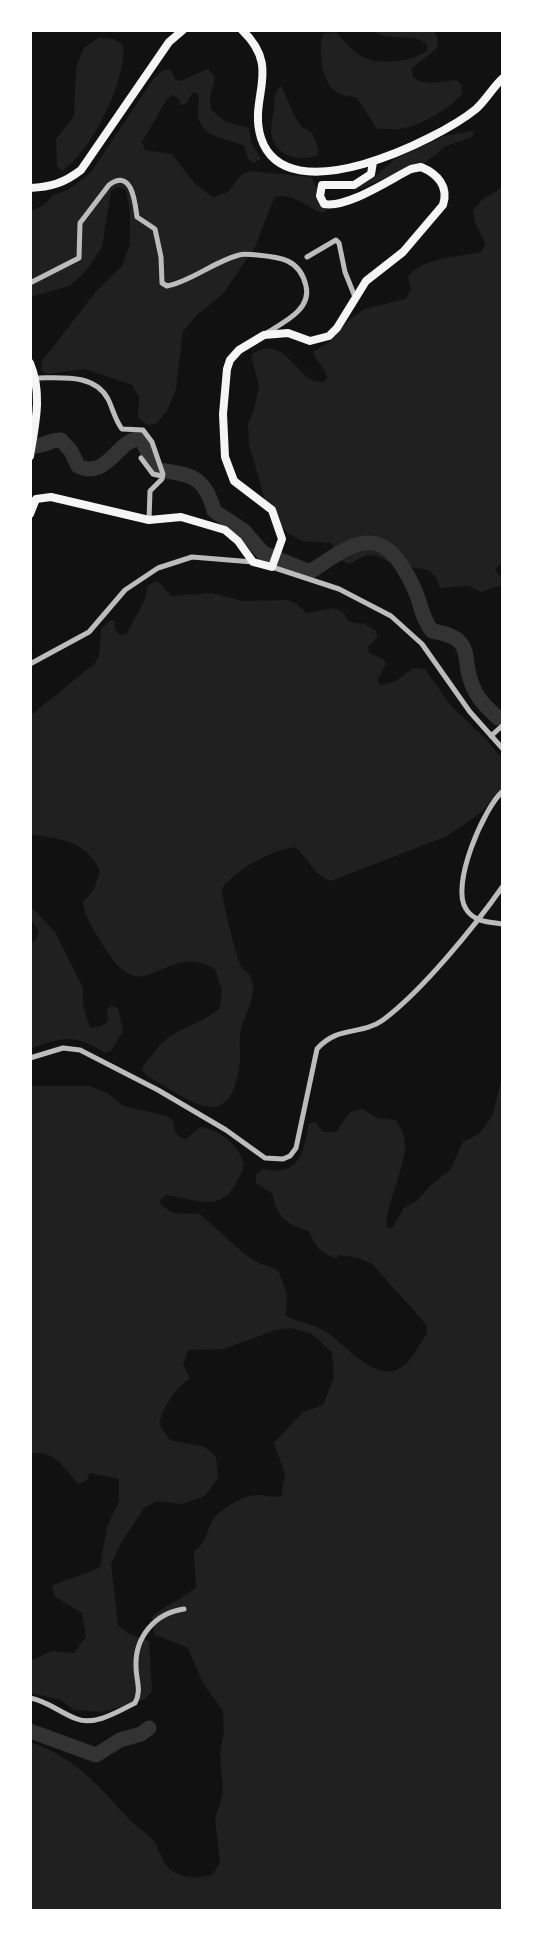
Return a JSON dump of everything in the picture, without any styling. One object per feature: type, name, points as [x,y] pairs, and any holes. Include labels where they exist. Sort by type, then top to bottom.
[{"type":"main road","points":[[30,188],[51,187],[68,181],[81,170],[169,42],[183,30]]},
{"type":"main road","points":[[242,30],[256,44],[263,65],[261,137],[270,154],[286,166],[314,172],[346,169],[373,162],[450,126],[477,108],[503,78]]},
{"type":"main road","points":[[322,185],[354,185],[371,174],[373,162]]},
{"type":"main road","points":[[30,514],[36,499],[51,497],[149,520],[181,517],[225,530],[238,541],[253,562],[273,565],[281,547],[280,527],[272,510],[234,481],[225,457],[223,414],[226,369],[239,350],[264,335],[288,333],[310,341],[329,336],[366,281],[403,252],[443,205],[445,189],[437,176],[421,167],[411,169],[334,206],[324,204],[320,196],[322,185],[314,172]]},
{"type":"main road","points":[[30,363],[35,378],[38,407],[30,456]]},
{"type":"street","points":[[30,282],[79,258],[80,223],[109,185],[122,181],[129,183],[133,190],[137,217],[155,229],[161,257],[162,284],[167,286],[241,254],[279,256],[296,265],[304,277],[308,294],[307,301],[297,312],[264,335]]},
{"type":"street","points":[[307,257],[336,240],[339,243],[345,272],[356,297]]},
{"type":"street","points":[[35,378],[78,379],[100,388],[122,429],[143,430],[148,435],[162,465],[162,476],[150,491],[149,520]]},
{"type":"street","points":[[141,458],[153,474],[162,476]]},
{"type":"street","points":[[30,664],[89,632],[125,590],[158,568],[192,557],[253,562]]},
{"type":"street","points":[[273,565],[339,589],[391,616],[422,644],[470,712],[503,749]]},
{"type":"street","points":[[491,736],[503,725]]},
{"type":"street","points":[[503,791],[495,798],[485,814],[462,883],[465,909],[476,920],[503,924]]},
{"type":"street","points":[[30,1058],[63,1048],[88,1053],[226,1130],[266,1158],[283,1159],[290,1156],[296,1148],[317,1048],[326,1038],[340,1032],[380,1022],[431,973],[503,886]]},
{"type":"street","points":[[30,1698],[41,1700],[86,1721],[113,1714],[135,1703],[140,1688],[136,1663],[144,1634],[163,1615],[184,1609]]},
{"type":"shaded area","points":[[372,30],[434,30],[438,39],[437,48],[412,68],[413,75],[421,82],[428,83],[456,80],[461,84],[463,93],[443,110],[418,124],[401,129],[377,129],[357,98],[342,95],[332,89],[324,75],[321,57],[323,34],[336,32],[350,48],[375,61],[391,62],[407,59],[428,50],[426,43],[419,40],[385,36]]},
{"type":"shaded area","points":[[99,37],[114,39],[123,45],[119,76],[105,114],[95,132],[73,162],[62,171],[57,166],[56,139],[74,116],[76,68],[83,49]]},
{"type":"shaded area","points":[[170,69],[176,80],[180,81],[208,69],[215,77],[210,97],[211,110],[226,122],[249,128],[251,142],[261,159],[253,163],[248,158],[244,146],[216,137],[205,130],[198,116],[197,93],[192,93],[187,103],[181,105],[179,99],[173,95],[167,99],[142,142],[145,150],[172,154],[196,185],[213,197],[228,192],[241,175],[250,171],[311,177],[321,202],[327,210],[322,213],[316,211],[286,196],[274,198],[255,247],[223,294],[197,315],[183,331],[176,389],[167,411],[156,424],[147,425],[138,417],[139,397],[132,385],[85,369],[47,374],[41,370],[42,361],[98,289],[122,266],[130,244],[130,212],[126,190],[118,187],[111,191],[102,247],[86,271],[69,286],[30,297],[30,211],[44,205],[53,195],[68,190],[91,172],[154,78],[162,71]]},
{"type":"shaded area","points":[[281,86],[295,117],[302,127],[312,133],[319,150],[317,155],[294,157],[287,155],[276,146],[271,128],[275,95]]},
{"type":"shaded area","points":[[474,132],[472,137],[446,146],[426,162],[354,191],[355,187],[375,176],[395,159],[445,136]]},
{"type":"shaded area","points":[[503,187],[503,565],[499,565],[495,570],[503,580],[502,585],[481,592],[469,586],[440,588],[436,577],[428,570],[393,564],[377,556],[367,555],[349,564],[340,560],[331,543],[302,541],[287,533],[268,511],[249,444],[248,424],[259,386],[251,355],[264,349],[274,349],[283,354],[307,377],[315,381],[325,381],[326,373],[313,352],[332,340],[348,321],[364,309],[406,299],[411,289],[408,276],[416,269],[433,261],[481,252],[485,245],[474,219],[473,210],[483,199]]},
{"type":"shaded area","points":[[158,581],[171,596],[212,593],[243,601],[287,600],[295,603],[307,613],[331,608],[341,611],[349,622],[365,624],[376,631],[377,637],[368,647],[369,653],[384,659],[386,664],[377,681],[381,685],[396,681],[413,668],[425,669],[451,706],[486,739],[503,760],[503,787],[482,812],[447,836],[331,881],[319,874],[295,847],[285,849],[265,856],[246,867],[222,888],[236,953],[242,968],[249,973],[253,992],[241,1028],[240,1062],[235,1085],[227,1100],[218,1106],[206,1106],[193,1102],[147,1076],[142,1070],[144,1064],[162,1043],[220,1008],[222,990],[215,969],[196,962],[181,962],[143,976],[131,975],[119,966],[104,947],[88,920],[84,908],[83,902],[94,889],[100,871],[94,860],[71,843],[30,834],[30,716],[95,663],[99,656],[101,629],[111,620],[115,621],[115,629],[120,635],[127,633],[145,599],[148,585]]},
{"type":"shaded area","points":[[30,901],[31,907],[55,932],[83,988],[83,1005],[90,1028],[102,1026],[108,1021],[107,1009],[111,1006],[118,1008],[123,1031],[111,1051],[106,1053],[86,1043],[69,1039],[52,1041],[30,1049],[30,946],[37,938],[38,930],[30,919]]},
{"type":"shaded area","points":[[503,1075],[503,1911],[30,1911],[30,1742],[61,1756],[86,1774],[133,1823],[152,1838],[166,1864],[173,1871],[187,1877],[204,1876],[213,1874],[220,1862],[215,1819],[223,1793],[220,1752],[224,1733],[223,1711],[203,1683],[188,1648],[155,1635],[152,1617],[196,1587],[194,1552],[205,1539],[210,1525],[221,1511],[246,1497],[281,1496],[285,1474],[274,1443],[303,1412],[323,1405],[334,1377],[332,1353],[312,1334],[291,1328],[276,1330],[223,1349],[188,1350],[183,1365],[190,1378],[170,1398],[159,1424],[170,1440],[205,1447],[216,1457],[218,1478],[205,1496],[181,1504],[157,1501],[144,1508],[121,1543],[111,1564],[118,1625],[129,1634],[149,1641],[152,1691],[144,1700],[103,1712],[74,1710],[61,1700],[30,1693],[30,1661],[52,1651],[74,1653],[86,1637],[82,1613],[55,1597],[52,1586],[100,1567],[107,1527],[119,1501],[119,1479],[90,1473],[87,1480],[78,1484],[53,1457],[30,1453],[30,1086],[90,1086],[107,1093],[124,1106],[167,1116],[173,1121],[177,1134],[182,1138],[186,1139],[200,1127],[222,1135],[234,1145],[244,1166],[230,1192],[222,1199],[213,1202],[166,1195],[160,1200],[161,1205],[174,1213],[200,1214],[256,1262],[278,1270],[287,1294],[286,1316],[321,1329],[371,1367],[382,1371],[392,1371],[406,1364],[412,1356],[427,1333],[426,1324],[372,1264],[358,1258],[340,1255],[336,1258],[326,1254],[316,1245],[309,1231],[284,1219],[274,1202],[273,1194],[256,1183],[256,1174],[263,1169],[286,1169],[293,1165],[302,1153],[309,1124],[315,1122],[323,1132],[336,1132],[350,1112],[362,1109],[377,1118],[396,1120],[405,1146],[402,1166],[388,1213],[388,1228],[392,1228],[404,1208],[418,1200],[431,1185],[450,1170],[463,1142],[479,1134],[492,1116]]},
{"type":"waterway","points":[[30,446],[61,440],[71,451],[78,466],[88,469],[105,464],[125,445],[141,438],[156,470],[194,478],[206,490],[214,511],[243,530],[263,553],[310,572],[327,560],[357,545],[369,543],[381,545],[392,553],[403,567],[432,631],[457,639],[462,645],[476,693],[498,718]]},
{"type":"waterway","points":[[30,1731],[96,1755],[120,1740],[141,1734],[149,1728]]}]
